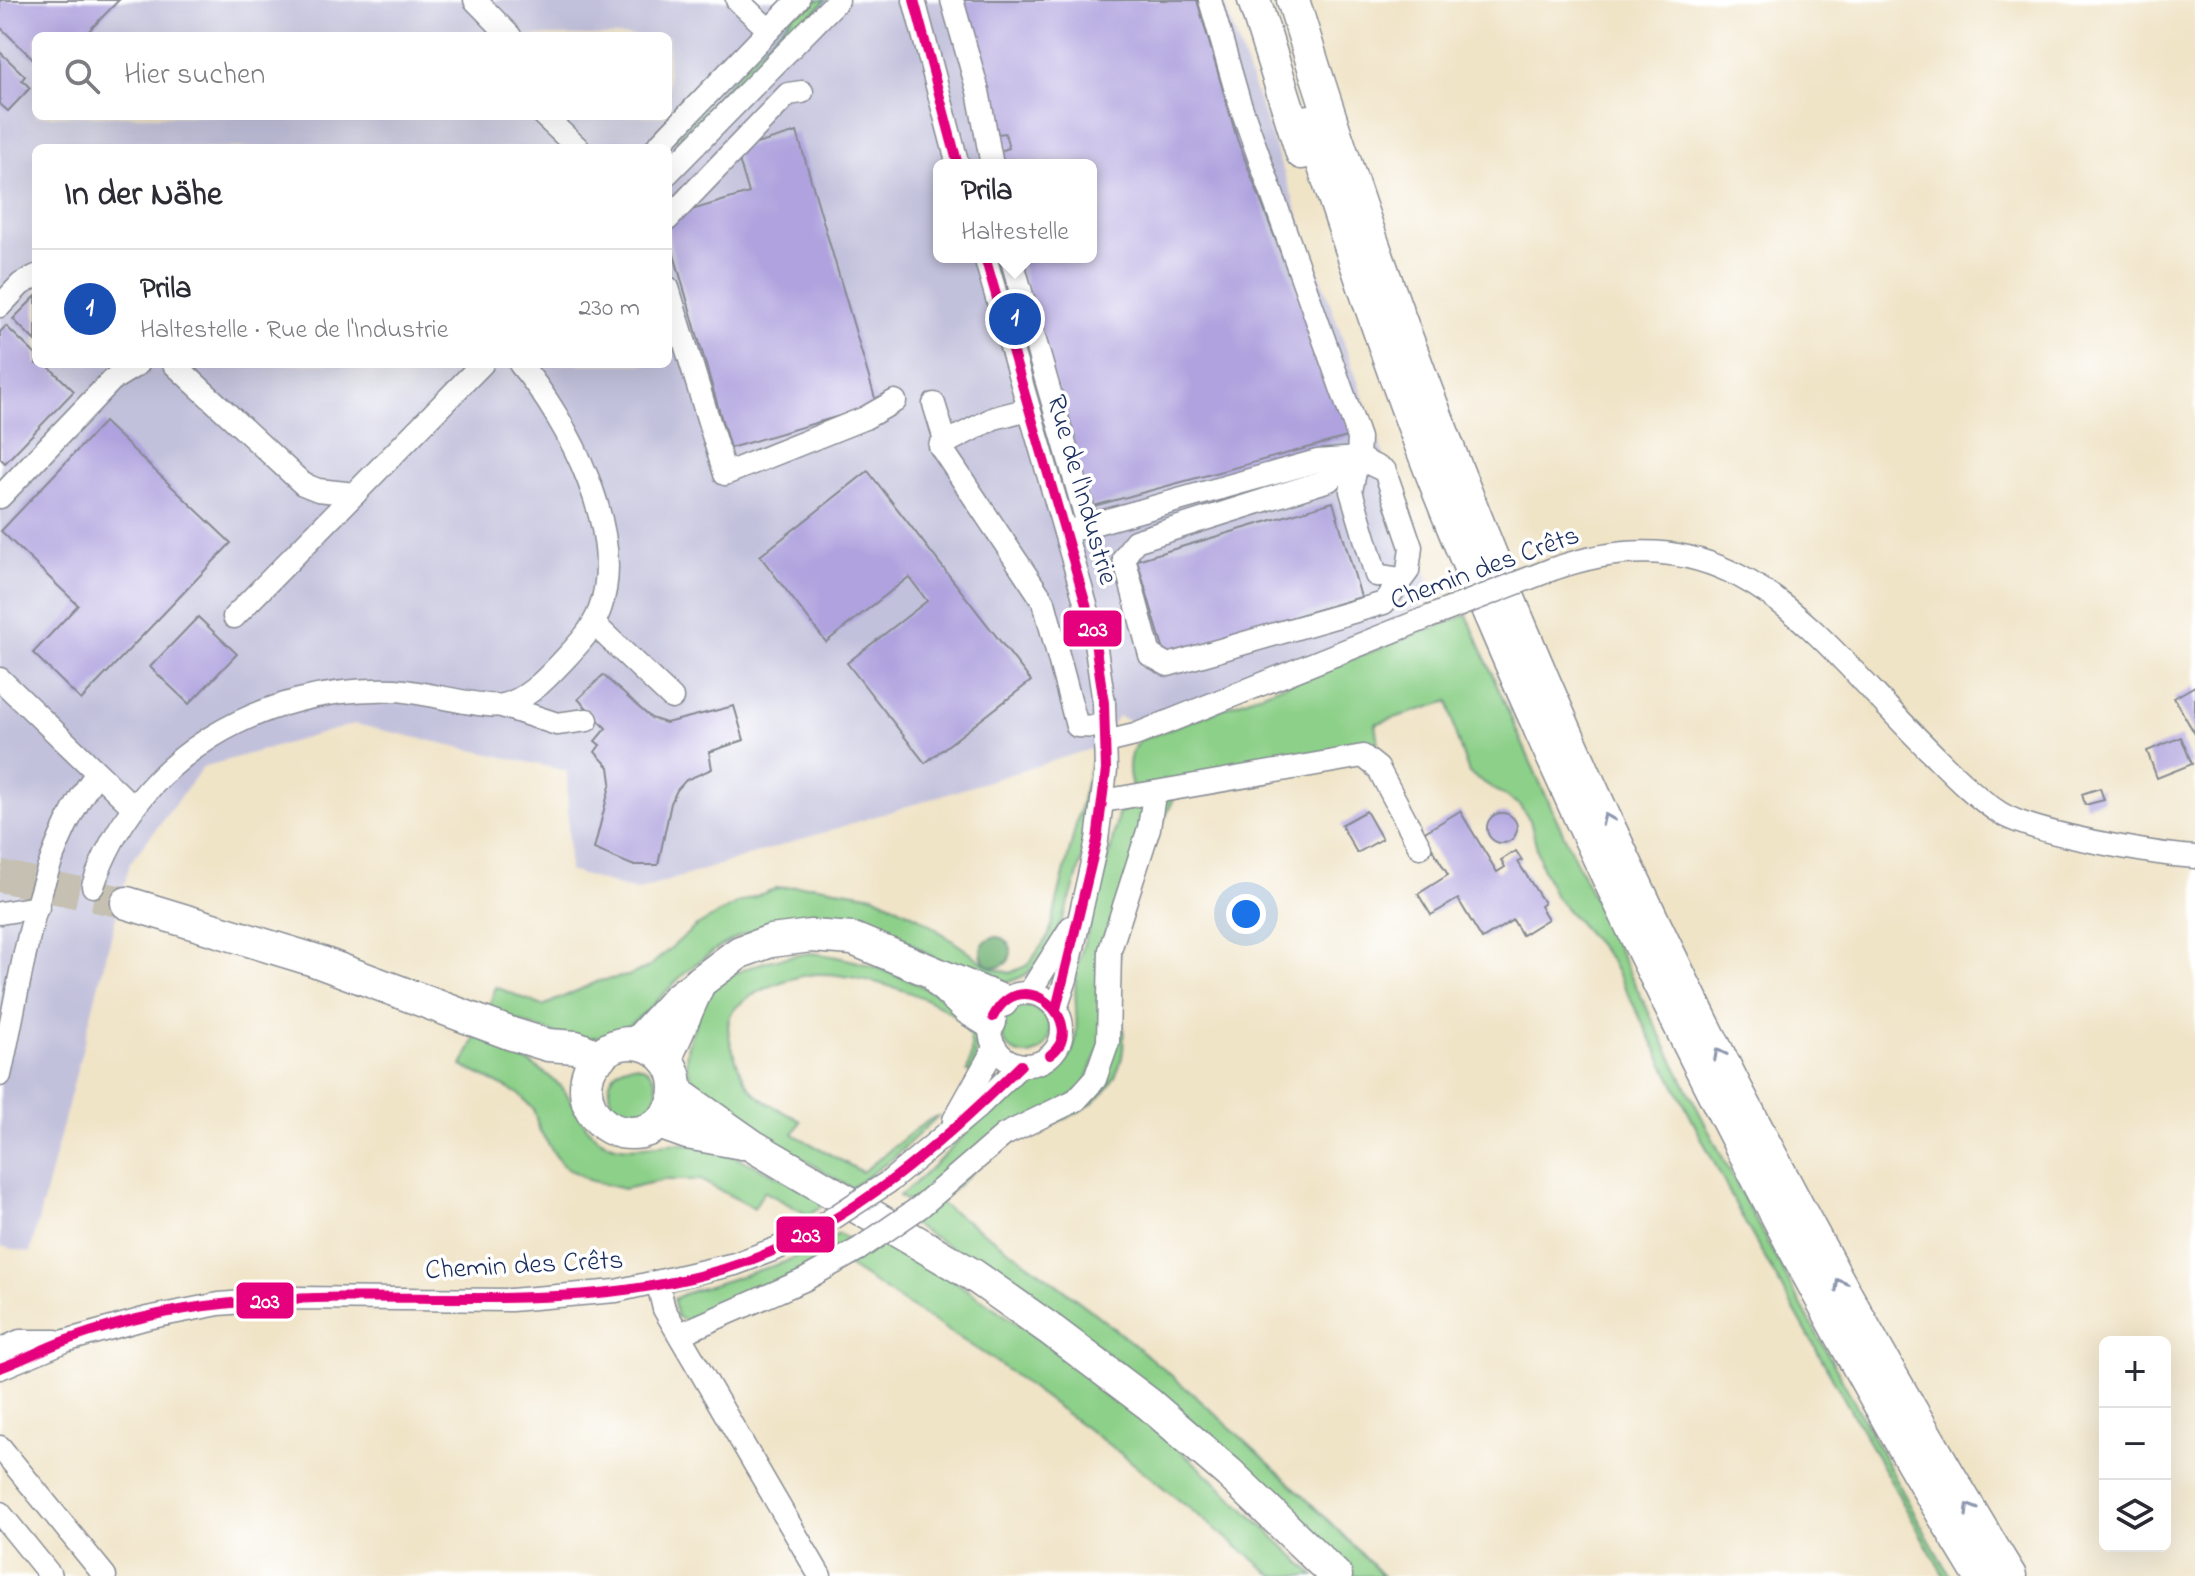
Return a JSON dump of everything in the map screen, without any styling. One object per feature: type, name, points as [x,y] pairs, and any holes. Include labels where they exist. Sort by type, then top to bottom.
[{"type":"highway","points":[[1254,0],[1335,258],[1451,572],[1608,926],[1784,1267],[1956,1576]]},
{"type":"highway","points":[[1270,0],[1353,256],[1454,530],[1623,914],[1795,1253],[1937,1506],[1980,1576]]},
{"type":"highway","points":[[1293,0],[1385,274],[1433,404],[1494,560],[1612,830],[1697,1011],[1786,1186],[1882,1359],[2010,1576]]},
{"type":"highway","points":[[127,903],[314,960],[512,1034],[565,1074],[593,1071]]},
{"type":"highway","points":[[638,1042],[655,1019],[712,970],[740,952],[771,941],[811,936],[853,939],[897,955],[932,974],[969,1009],[1004,1016]]},
{"type":"highway","points":[[666,1058],[698,985]]},
{"type":"highway","points":[[638,1042],[666,1058],[676,1079],[676,1092],[659,1123],[647,1131],[630,1134],[615,1130],[590,1110],[593,1071],[617,1046],[638,1042]]},
{"type":"highway","points":[[676,1092],[753,1146],[914,1238],[1051,1330],[1149,1404],[1229,1473],[1336,1576]]},
{"type":"highway","points":[[659,1123],[687,1133],[753,1146]]},
{"type":"street","points":[[475,0],[506,32]]},
{"type":"street","points":[[737,0],[769,30]]},
{"type":"street","points":[[660,144],[798,0]]},
{"type":"street","points":[[672,169],[838,0]]},
{"type":"street","points":[[914,0],[956,159]]},
{"type":"street","points":[[952,0],[978,91],[991,159]]},
{"type":"street","points":[[1210,0],[1239,101],[1359,438],[1351,491],[1376,575],[1401,579]]},
{"type":"street","points":[[672,215],[788,94],[802,92]]},
{"type":"street","points":[[548,120],[574,144]]},
{"type":"street","name":"Rue de l'Industrie","points":[[988,263],[1097,646],[1106,734]]},
{"type":"street","points":[[1013,263],[1088,525]]},
{"type":"street","points":[[0,306],[21,284],[32,278]]},
{"type":"street","points":[[672,301],[725,474],[865,418],[895,401]]},
{"type":"street","points":[[2,489],[112,380],[132,368]]},
{"type":"street","points":[[178,368],[303,484],[318,490],[355,494]]},
{"type":"street","points":[[234,617],[478,368]]},
{"type":"street","points":[[502,706],[527,694],[546,678],[594,624],[605,577],[595,506],[569,434],[546,396],[523,368]]},
{"type":"street","points":[[934,404],[946,443]]},
{"type":"street","points":[[1029,409],[994,418],[940,446],[1044,602],[1077,726],[1106,734]]},
{"type":"street","points":[[1065,532],[1317,461],[1358,458],[1385,471],[1411,547],[1408,571],[1384,603],[1168,665],[1150,655],[1124,558],[1135,541],[1329,480],[1358,458]]},
{"type":"street","name":"Chemin des Crêts","points":[[0,1368],[65,1341],[147,1318],[219,1304],[293,1298],[511,1300],[658,1284],[735,1264],[778,1248],[821,1226],[890,1181],[978,1107],[1021,1065],[1042,1061],[1056,1048],[1061,1026],[1056,1009],[1072,956],[1103,801],[1106,734],[1135,735],[1429,617],[1597,555],[1639,551],[1699,559],[1735,572],[1790,608],[1949,770],[2002,814],[2063,834],[2195,857]]},
{"type":"street","points":[[594,624],[672,698]]},
{"type":"street","points":[[0,679],[132,806]]},
{"type":"street","points":[[93,886],[118,829],[132,806],[198,744],[261,710],[307,697],[395,690],[502,706],[557,724],[587,720]]},
{"type":"street","points":[[1103,801],[1154,795],[1363,756],[1378,768],[1420,847]]},
{"type":"street","points":[[0,1075],[46,871],[62,831],[97,773]]},
{"type":"street","points":[[680,1334],[804,1280],[859,1249],[920,1207],[996,1140],[1076,1100],[1095,1079],[1108,1042],[1110,950],[1149,828],[1154,795]]},
{"type":"street","points":[[0,913],[38,907]]},
{"type":"street","name":"Chemin des Crêts","points":[[947,1132],[1004,1016],[1078,914]]},
{"type":"street","points":[[1021,1065],[1006,1059],[1004,1016],[1044,998],[1056,1009]]},
{"type":"street","points":[[658,1284],[664,1309],[820,1576]]},
{"type":"street","name":"Chemin des Crêts","points":[[0,1350],[20,1341],[65,1341]]},
{"type":"street","points":[[0,1447],[105,1576]]},
{"type":"street","points":[[0,1513],[51,1576]]},
{"type":"shaded area","points":[[0,0],[1223,0],[1435,600],[1294,665],[1138,725],[1118,716],[1097,747],[636,891],[569,871],[567,771],[355,724],[203,767],[130,863],[30,1253],[0,1246]]},
{"type":"green space","points":[[808,0],[826,0],[689,143],[675,139]]},
{"type":"green space","points":[[1467,615],[1598,909],[1693,1101],[1950,1576],[1944,1576],[1743,1219],[1610,959],[1554,895],[1541,865],[1530,820],[1519,805],[1469,773],[1456,736],[1449,701],[1375,724],[1378,743],[1361,748],[1133,790],[1129,764],[1132,751],[1140,740]]},
{"type":"green space","points":[[1092,759],[1091,810],[1077,877],[1053,940],[1038,963],[1021,977],[1005,982],[972,978],[894,935],[844,921],[805,919],[763,927],[721,946],[685,973],[639,1017],[613,1033],[598,1037],[570,1037],[487,1010],[496,987],[543,1006],[599,981],[628,976],[649,967],[695,927],[738,903],[777,888],[812,885],[874,895],[922,919],[991,968],[1010,973],[1028,965],[1049,935]]},
{"type":"green space","points":[[1176,794],[1139,876],[1119,941],[1117,977],[1124,1041],[1118,1071],[1109,1086],[1090,1105],[1005,1147],[939,1203],[1059,1286],[1172,1376],[1279,1473],[1383,1576],[1354,1576],[1199,1427],[1120,1363],[996,1276],[910,1223],[993,1148],[1061,1113],[1086,1097],[1096,1086],[1104,1073],[1112,1044],[1112,968],[1122,918],[1159,814],[1168,798]]},
{"type":"green space","points":[[1131,806],[1139,807],[1145,814],[1105,1034],[1084,1087],[913,1205],[899,1196],[997,1105],[1020,1088],[1052,1074],[1071,1053],[1076,1033],[1078,962],[1100,891],[1118,815]]},
{"type":"green space","points":[[996,937],[1007,941],[1011,952],[1007,963],[996,967],[985,963],[981,952],[985,941]]},
{"type":"green space","points":[[811,953],[851,960],[917,984],[955,1007],[969,1020],[977,1039],[972,1074],[967,1072],[971,1040],[957,1018],[921,997],[899,989],[832,974],[808,975],[783,981],[738,1005],[730,1015],[728,1027],[736,1061],[755,1093],[801,1121],[793,1134],[862,1172],[923,1124],[938,1116],[893,1158],[851,1188],[703,1097],[687,1064],[689,1040],[705,999],[714,988],[753,966]]},
{"type":"green space","points":[[1026,1007],[1043,1014],[1050,1031],[1043,1048],[1026,1055],[1009,1048],[1002,1031],[1009,1014]]},
{"type":"green space","points":[[476,1036],[527,1061],[555,1081],[591,1132],[609,1144],[629,1148],[678,1143],[707,1148],[760,1168],[828,1202],[808,1215],[764,1191],[754,1208],[700,1180],[664,1180],[624,1189],[588,1180],[561,1164],[540,1131],[533,1109],[519,1094],[462,1066]]},
{"type":"green space","points":[[633,1065],[642,1066],[650,1072],[656,1080],[656,1098],[650,1106],[642,1112],[633,1113],[624,1112],[616,1106],[610,1098],[609,1089],[610,1080],[616,1072],[624,1066]]},
{"type":"green space","points":[[839,1234],[857,1244],[835,1258],[685,1321],[676,1316],[674,1299],[785,1262]]},
{"type":"green space","points":[[888,1238],[1016,1323],[1109,1391],[1184,1454],[1315,1576],[1274,1576],[1124,1456],[992,1359],[846,1265]]},
{"type":"building","points":[[0,0],[119,0],[88,32],[32,32],[32,58],[0,27]]},
{"type":"building","points":[[961,0],[1197,0],[1237,139],[1351,436],[1090,507],[1022,263],[1097,263],[1097,159],[993,159],[991,154],[1009,148],[1005,133],[998,134]]},
{"type":"building","points":[[0,52],[25,76],[22,80],[30,88],[8,111],[0,104]]},
{"type":"building","points":[[797,132],[877,405],[730,448],[672,248],[672,216],[749,193],[736,150]]},
{"type":"building","points":[[32,300],[32,338],[13,319]]},
{"type":"building","points":[[6,326],[32,351],[32,368],[50,368],[74,391],[5,463],[0,458],[0,332]]},
{"type":"building","points":[[104,422],[231,543],[81,700],[33,653],[78,605],[1,531]]},
{"type":"building","points":[[868,471],[1031,681],[925,763],[847,663],[927,601],[909,577],[826,642],[760,556]]},
{"type":"building","points":[[1333,502],[1361,597],[1165,655],[1137,560]]},
{"type":"building","points":[[198,617],[237,654],[189,704],[150,667]]},
{"type":"building","points":[[603,675],[651,718],[666,723],[734,706],[744,740],[709,752],[712,769],[686,780],[677,790],[671,803],[658,865],[632,865],[594,849],[611,782],[609,767],[595,752],[600,745],[595,741],[606,728],[578,699]]},
{"type":"building","points":[[2195,686],[2195,734],[2174,698]]},
{"type":"building","points":[[2181,737],[2192,764],[2157,778],[2147,751]]},
{"type":"building","points":[[2100,788],[2104,800],[2085,805],[2082,794]]},
{"type":"building","points":[[1366,811],[1382,839],[1357,853],[1341,825]]},
{"type":"building","points":[[1460,811],[1497,872],[1505,867],[1501,860],[1516,851],[1522,860],[1518,862],[1544,903],[1540,906],[1548,919],[1522,935],[1513,920],[1482,939],[1458,899],[1431,915],[1418,894],[1448,875],[1423,833]]},
{"type":"building","points":[[1502,813],[1513,817],[1517,828],[1513,839],[1502,843],[1491,839],[1487,828],[1491,817]]},
{"type":"tunnel","points":[[0,876],[127,903]]},
{"type":"transit line","name":"203","points":[[914,0],[956,159]]},
{"type":"transit line","name":"203","points":[[987,263],[1093,629],[1104,703],[1106,770],[1097,840],[1056,1009]]},
{"type":"transit line","name":"203","points":[[993,1017],[1006,1001],[1020,994],[1035,996],[1048,1003],[1058,1015],[1063,1029],[1061,1043],[1050,1055]]},
{"type":"transit line","name":"203","points":[[0,1368],[58,1343],[113,1325],[208,1306],[318,1298],[565,1296],[626,1290],[687,1279],[748,1261],[824,1225],[895,1178],[960,1123],[1021,1065]]},
{"type":"place","name":"Prila","points":[[1015,319]]}]
